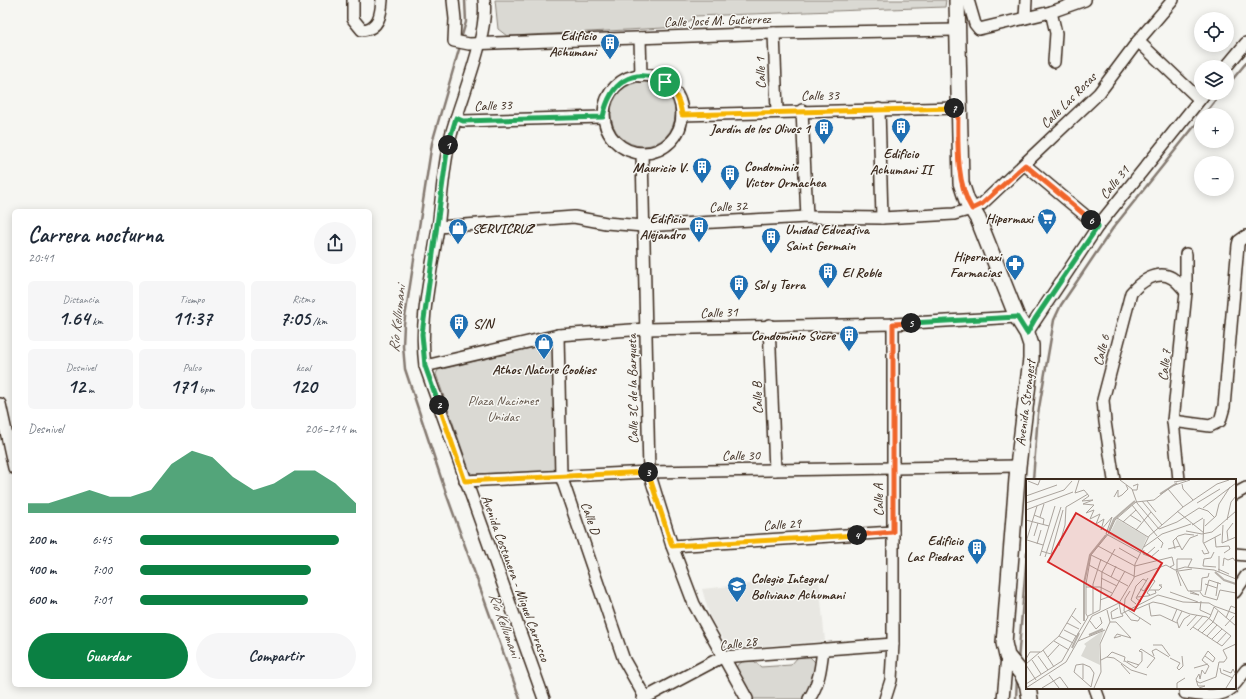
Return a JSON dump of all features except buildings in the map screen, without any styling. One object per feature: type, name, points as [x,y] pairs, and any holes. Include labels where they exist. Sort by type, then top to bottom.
[{"type":"main road","name":"Avenida Strongest","points":[[957,0],[958,108],[961,183],[967,201],[978,219],[1017,317],[1027,333],[1031,345],[1031,359],[1018,466],[1004,643],[1017,669]]},
{"type":"main road","points":[[1028,689],[1030,699]]},
{"type":"street","points":[[353,0],[353,19],[362,30],[369,29],[376,25],[381,13],[382,0]]},
{"type":"street","name":"Calle José M. Gutierrez","points":[[453,0],[455,18],[454,41],[474,44],[774,33],[957,30]]},
{"type":"street","name":"Avenida Costanera - Miguel Carrasco","points":[[484,0],[484,23],[474,44],[448,146],[438,227],[424,319],[422,346],[425,366],[544,699]]},
{"type":"street","points":[[968,0],[975,24],[979,29],[1051,12],[1085,0]]},
{"type":"street","points":[[1025,18],[1026,0]]},
{"type":"street","name":"Calle Las Rosas","points":[[972,209],[982,204],[1025,165],[1099,93],[1138,41],[1173,0]]},
{"type":"street","points":[[1051,12],[1056,33],[1054,62]]},
{"type":"street","name":"Calle 1","points":[[774,33],[777,111]]},
{"type":"street","points":[[640,38],[641,76]]},
{"type":"street","points":[[1138,41],[1194,89]]},
{"type":"street","points":[[1232,60],[1246,44]]},
{"type":"street","points":[[641,76],[654,77],[665,82],[674,91],[680,102],[682,115],[680,127],[674,138],[660,149],[642,153],[630,151],[619,145],[611,136],[603,117],[606,102],[611,92],[620,83],[630,78],[641,76]]},
{"type":"street","name":"Calle 31","points":[[1027,333],[1098,226],[1199,100]]},
{"type":"street","name":"Calle 33","points":[[682,115],[802,110],[958,108]]},
{"type":"street","points":[[879,109],[882,218]]},
{"type":"street","points":[[802,110],[807,217]]},
{"type":"street","name":"Calle 33","points":[[456,118],[463,121],[603,117]]},
{"type":"street","name":"Calle 3C de la Barqueta","points":[[642,153],[642,226],[649,472],[672,546],[694,604],[746,699]]},
{"type":"street","points":[[1025,165],[1098,226]]},
{"type":"street","name":"Calle 32","points":[[438,227],[574,217],[606,223],[642,226],[807,217],[882,218],[954,214],[972,209]]},
{"type":"street","points":[[1173,421],[1210,426],[1216,425],[1222,416],[1238,245],[1246,236]]},
{"type":"street","name":"Calle 7","points":[[1179,479],[1173,421],[1186,292],[1186,254]]},
{"type":"street","name":"Calle 6","points":[[1114,479],[1104,422],[1103,400],[1131,293],[1138,285],[1152,276],[1163,275],[1172,278],[1186,292]]},
{"type":"street","name":"Calle 31","points":[[425,366],[558,335],[646,329],[769,325],[893,324],[1017,317]]},
{"type":"street","name":"Calle A","points":[[885,699],[891,680],[893,644],[893,324]]},
{"type":"street","name":"Calle B","points":[[769,325],[775,470]]},
{"type":"street","name":"Calle D","points":[[558,335],[561,476],[624,660],[645,699]]},
{"type":"street","points":[[0,404],[12,459]]},
{"type":"street","name":"Calle 30","points":[[465,481],[649,472],[1018,466]]},
{"type":"street","points":[[1236,493],[1246,488]]},
{"type":"street","name":"Calle 29","points":[[672,546],[893,532]]},
{"type":"street","points":[[1236,554],[1246,555]]},
{"type":"street","points":[[1236,591],[1246,576]]},
{"type":"street","name":"Calle 28","points":[[645,699],[722,657],[893,644]]},
{"type":"street","points":[[809,699],[814,691],[821,671],[823,649]]},
{"type":"street","name":"Avenida Strongest","points":[[1003,699],[1017,669]]},
{"type":"street","points":[[1236,683],[1246,670]]},
{"type":"street","points":[[1095,689],[1099,699]]},
{"type":"street","points":[[1184,693],[1215,697],[1225,694],[1231,689]]},
{"type":"shaded area","points":[[819,580],[825,641],[733,648],[728,647],[710,617],[702,589],[768,582]]},
{"type":"green space","points":[[495,0],[946,0],[945,7],[695,16],[683,27],[507,36],[498,29]]},
{"type":"green space","points":[[637,82],[649,82],[666,91],[673,102],[675,114],[673,126],[666,137],[649,146],[637,146],[625,141],[616,132],[611,120],[611,108],[616,96],[625,87]]},
{"type":"green space","name":"Plaza Naciones Unidas","points":[[548,344],[554,349],[556,468],[554,471],[474,474],[470,472],[436,374],[438,370]]},
{"type":"green space","points":[[809,656],[816,663],[807,693],[803,699],[751,699],[737,674],[736,667],[743,661],[754,661],[761,667],[791,665],[798,657]]},
{"type":"waterway","name":"Río Kellumani","points":[[461,39],[466,22],[465,0]]},
{"type":"waterway","name":"Río Kellumani","points":[[460,46],[432,143],[404,324],[403,346],[405,369],[446,493],[520,699]]},
{"type":"waterway","points":[[1234,78],[1246,63]]},
{"type":"waterway","points":[[1209,108],[1216,100]]},
{"type":"waterway","points":[[1033,479],[1038,414],[1054,320],[1061,305],[1113,228],[1194,127]]},
{"type":"waterway","points":[[1018,661],[1026,564]]},
{"type":"waterway","points":[[1016,699],[1017,678]]},
{"type":"place","name":"Edificio Achumani","points":[[610,60]]},
{"type":"place","name":"Edificio Achumani II","points":[[901,144]]},
{"type":"place","name":"Jardín de los Olivos 1","points":[[824,145]]},
{"type":"place","name":"Mauricio V.","points":[[702,184]]},
{"type":"place","name":"Condominio Victor Ormachea","points":[[730,191]]},
{"type":"place","name":"Hipermaxi","points":[[1047,235]]},
{"type":"place","name":"Edificio Alejandro","points":[[699,243]]},
{"type":"place","name":"SERVICRUZ","points":[[458,245]]},
{"type":"place","name":"Unidad Educativa Saint Germain","points":[[771,254]]},
{"type":"place","name":"Hipermaxi Farmacias","points":[[1015,281]]},
{"type":"place","name":"El Roble","points":[[828,289]]},
{"type":"place","name":"Sol y Terra","points":[[739,301]]},
{"type":"place","name":"S/N","points":[[459,340]]},
{"type":"place","name":"Condominio Sucre","points":[[849,352]]},
{"type":"place","name":"Athos Nature Cookies","points":[[544,360]]},
{"type":"place","name":"Edificio Las Piedras","points":[[977,565]]},
{"type":"place","name":"Colegio Integral Boliviano Achumani","points":[[737,603]]},
{"type":"route","points":[[641,76],[654,77],[665,82],[674,91],[680,102],[682,115],[802,110],[958,108],[961,183],[967,201],[972,209],[982,204],[1025,165],[1098,226],[1027,333],[1017,317],[893,324],[893,532],[672,546],[649,472],[465,481],[425,366],[422,346],[422,334],[448,146],[456,118],[463,121],[603,117],[606,102],[611,92],[620,83],[630,78],[641,76]]}]
